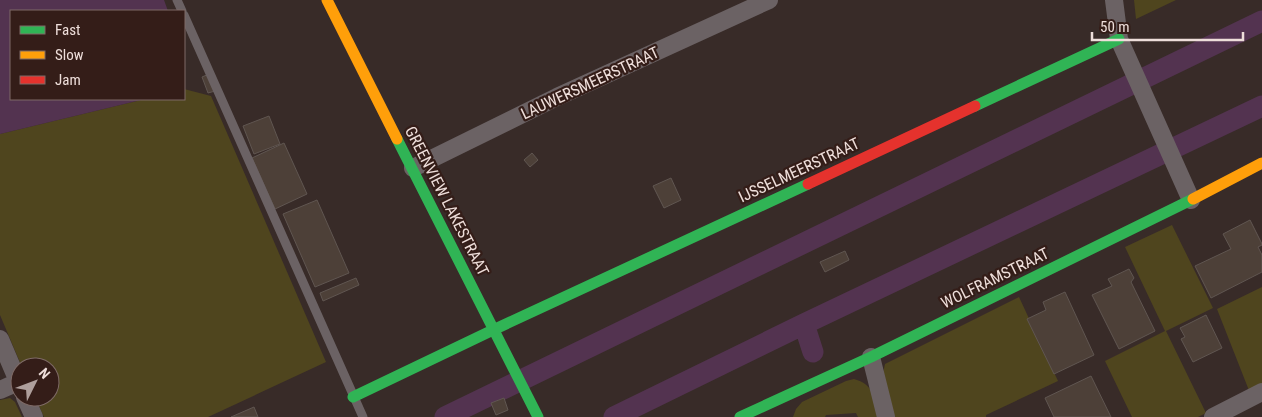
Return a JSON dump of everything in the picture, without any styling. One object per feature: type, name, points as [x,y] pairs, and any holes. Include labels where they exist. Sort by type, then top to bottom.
[{"type":"street","name":"GREENVIEW LAKESTRAAT","points":[[328,0],[538,417]]},
{"type":"street","name":"LAUWERSMEERSTRAAT","points":[[412,168],[557,97],[769,0]]},
{"type":"street","points":[[1114,0],[1119,39],[1187,192]]},
{"type":"street","name":"IJSSELMEERSTRAAT","points":[[353,397],[1119,39]]},
{"type":"street","name":"WOLFRAMSTRAAT","points":[[740,417],[773,410],[1187,192],[1262,163]]},
{"type":"street","points":[[0,339],[10,362]]},
{"type":"street","points":[[871,357],[886,417]]},
{"type":"street","points":[[1213,417],[1262,392]]},
{"type":"lane","points":[[185,17],[363,417]]},
{"type":"shaded area","points":[[0,0],[164,0],[168,10],[10,10],[10,100],[141,100],[0,134]]},
{"type":"shaded area","points":[[1134,0],[1176,0],[1136,19]]},
{"type":"shaded area","points":[[185,89],[211,96],[326,362],[208,417],[44,417],[40,407],[60,407],[60,357],[18,357],[0,315],[0,134],[141,100],[185,100]]},
{"type":"shaded area","points":[[1172,225],[1213,308],[1166,331],[1206,413],[1198,417],[1132,417],[1105,361],[1165,331],[1125,247]]},
{"type":"shaded area","points":[[1262,287],[1262,388],[1250,393],[1217,309]]},
{"type":"shaded area","points":[[1019,297],[1058,381],[986,415],[986,417],[893,417],[883,373],[885,364]]},
{"type":"shaded area","points":[[854,379],[870,389],[878,417],[858,417],[856,413],[826,415],[825,417],[793,417],[796,409],[802,402]]},
{"type":"shaded area","points":[[10,398],[10,407],[17,407],[22,417],[0,417],[0,400]]},
{"type":"building","points":[[209,74],[215,91],[208,93],[202,77]]},
{"type":"building","points":[[269,116],[280,144],[254,154],[243,126]]},
{"type":"building","points":[[284,143],[307,194],[275,209],[252,158]]},
{"type":"building","points":[[532,153],[538,160],[530,167],[524,160]]},
{"type":"building","points":[[671,178],[681,200],[664,208],[653,186]]},
{"type":"building","points":[[317,200],[349,273],[315,287],[283,214]]},
{"type":"building","points":[[1250,220],[1262,244],[1258,247],[1262,255],[1262,272],[1211,298],[1195,266],[1231,249],[1223,234]]},
{"type":"building","points":[[845,251],[849,260],[825,272],[820,262]]},
{"type":"building","points":[[1129,269],[1134,278],[1131,282],[1155,331],[1119,349],[1092,295],[1112,286],[1108,279]]},
{"type":"building","points":[[356,278],[359,285],[323,301],[320,293]]},
{"type":"building","points":[[1065,292],[1094,355],[1054,374],[1027,319],[1046,310],[1043,302]]},
{"type":"building","points":[[1206,315],[1222,348],[1193,362],[1181,339],[1185,337],[1180,328]]},
{"type":"building","points":[[1091,376],[1111,417],[1054,417],[1045,398]]},
{"type":"building","points":[[504,398],[508,410],[496,415],[491,403]]},
{"type":"building","points":[[254,407],[258,417],[231,417]]},
{"type":"waterway","points":[[445,417],[1262,21]]},
{"type":"waterway","points":[[614,417],[804,324],[1262,106]]},
{"type":"waterway","points":[[804,324],[813,352]]},
{"type":"traffic: fast","points":[[975,106],[1119,39]]},
{"type":"traffic: fast","points":[[397,139],[538,417]]},
{"type":"traffic: fast","points":[[353,397],[808,184]]},
{"type":"traffic: fast","points":[[740,417],[871,357],[1193,199]]},
{"type":"traffic: slow","points":[[327,0],[397,139]]},
{"type":"traffic: slow","points":[[1193,199],[1262,163]]},
{"type":"traffic: jam","points":[[808,184],[975,106]]}]
